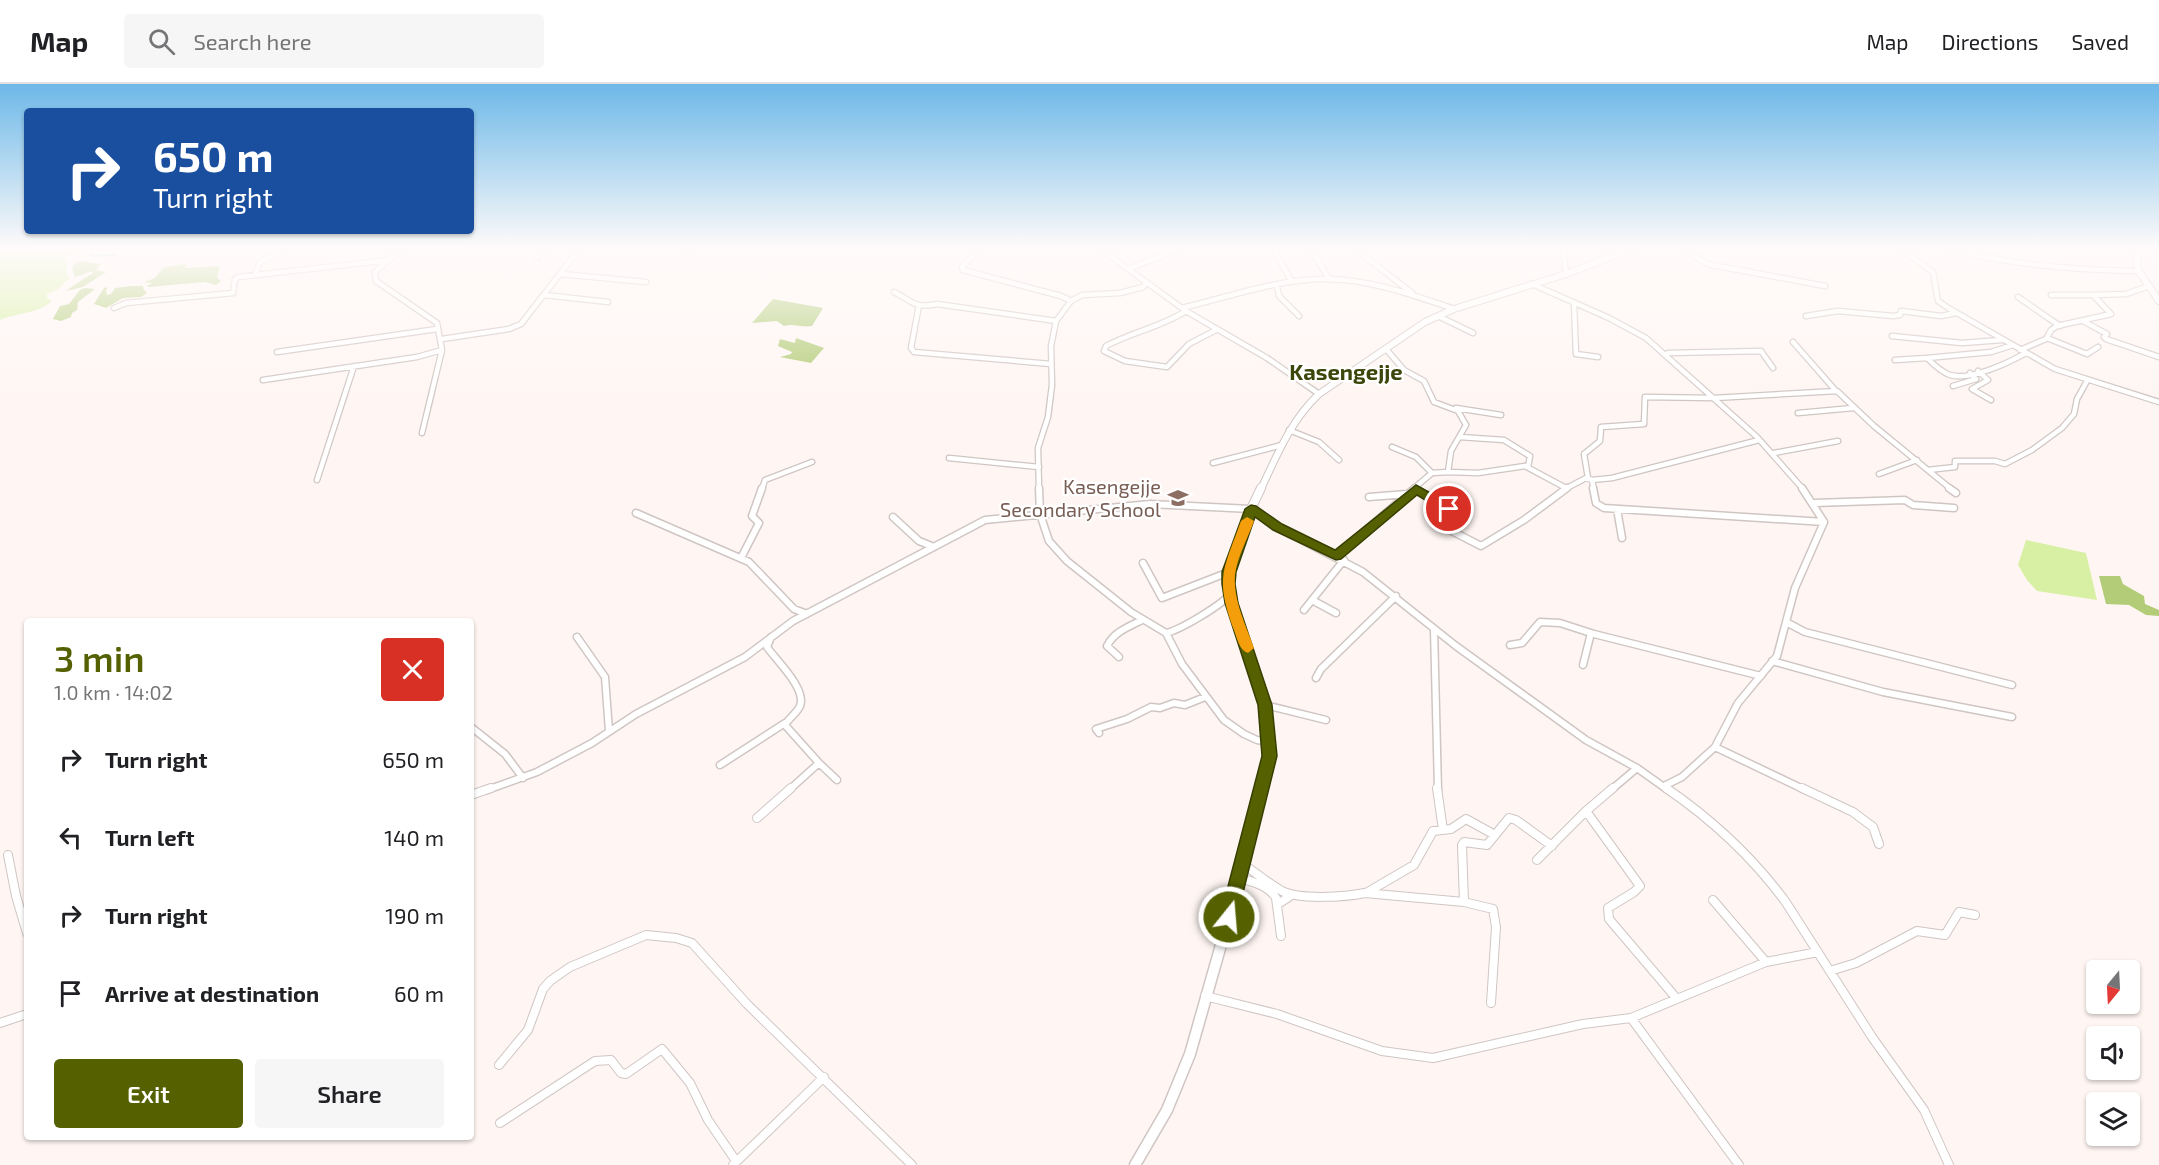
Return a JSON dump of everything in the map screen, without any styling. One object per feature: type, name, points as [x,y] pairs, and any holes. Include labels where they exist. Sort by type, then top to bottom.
[{"type":"street","points":[[114,308],[126,303],[175,298]]},
{"type":"street","points":[[401,298],[437,323],[441,339],[442,351],[422,433]]},
{"type":"street","points":[[441,339],[516,327],[541,298]]},
{"type":"street","points":[[576,298],[608,302]]},
{"type":"street","points":[[906,298],[913,305],[923,307],[937,304],[1056,321]]},
{"type":"street","points":[[1066,298],[1071,301]]},
{"type":"street","points":[[1078,298],[1071,301],[1056,321],[1051,345],[1048,417],[1038,448],[1040,514],[1049,541],[1067,561],[1142,620],[1166,633],[1182,664],[1224,720],[1237,730],[1257,740],[1270,742]]},
{"type":"street","points":[[1169,298],[1216,330],[1267,358],[1319,394]]},
{"type":"street","points":[[1216,330],[1185,346],[1167,367],[1124,360],[1109,356],[1104,351],[1106,346],[1122,337],[1177,317],[1184,309],[1227,298]]},
{"type":"street","points":[[1281,298],[1299,316]]},
{"type":"street","points":[[1425,298],[1454,309]]},
{"type":"street","points":[[1135,1165],[1179,1084],[1240,878],[1267,776],[1270,742],[1265,705],[1230,594],[1229,572],[1251,509],[1290,430],[1304,408],[1319,394],[1414,329],[1454,309],[1487,298]]},
{"type":"street","points":[[1562,298],[1627,326],[1668,353],[1677,365],[1774,453],[1799,480],[1824,522]]},
{"type":"street","points":[[1938,298],[1956,313],[2055,369],[2159,402]]},
{"type":"street","points":[[2020,298],[2060,326]]},
{"type":"street","points":[[1927,358],[1950,375],[2008,364],[2023,351],[2047,338],[2050,330],[2111,314],[2096,298]]},
{"type":"street","points":[[1574,304],[1576,354],[1598,357]]},
{"type":"street","points":[[919,305],[911,348],[914,352],[1051,364]]},
{"type":"street","points":[[1806,316],[1819,312],[1893,316],[1900,315],[1901,311],[1941,316],[1956,313]]},
{"type":"street","points":[[1438,316],[1473,333]]},
{"type":"street","points":[[2082,320],[2107,334],[2104,337],[2106,339],[2159,357]]},
{"type":"street","points":[[277,352],[437,328]]},
{"type":"street","points":[[1892,336],[1962,343],[2003,340]]},
{"type":"street","points":[[2047,338],[2087,354],[2098,347]]},
{"type":"street","points":[[1793,342],[1853,408],[1956,493]]},
{"type":"street","points":[[1895,360],[1990,352],[2013,345]]},
{"type":"street","points":[[1386,349],[1406,372],[1424,381],[1434,402],[1471,412],[1482,411],[1501,415]]},
{"type":"street","points":[[264,380],[442,351]]},
{"type":"street","points":[[1668,353],[1761,351],[1773,368]]},
{"type":"street","points":[[317,480],[354,366]]},
{"type":"street","points":[[1978,371],[1988,381],[1972,388],[1991,400]]},
{"type":"street","points":[[1953,386],[1976,379],[1970,373]]},
{"type":"street","points":[[1928,470],[1955,467],[1955,461],[1995,461],[2005,464],[2023,454],[2068,423],[2087,381]]},
{"type":"street","points":[[1824,522],[1617,509],[1597,505],[1584,454],[1600,441],[1601,427],[1644,424],[1645,397],[1714,398],[1837,392]]},
{"type":"street","points":[[1448,472],[1450,450],[1460,437],[1466,421],[1461,413],[1453,408]]},
{"type":"street","points":[[1798,413],[1853,408]]},
{"type":"street","points":[[1290,430],[1319,442],[1339,459]]},
{"type":"street","points":[[1460,437],[1508,441],[1530,456],[1528,467]]},
{"type":"street","points":[[1416,489],[1452,512],[1443,523],[1444,527],[1481,546],[1524,520],[1566,488],[1590,479],[1612,478],[1759,440]]},
{"type":"street","points":[[1774,453],[1838,441]]},
{"type":"street","points":[[1213,463],[1282,445]]},
{"type":"street","points":[[1392,447],[1416,458],[1432,473]]},
{"type":"street","points":[[949,458],[1040,467]]},
{"type":"street","points":[[1879,474],[1917,460]]},
{"type":"street","points":[[741,558],[759,523],[752,516],[765,480],[812,462]]},
{"type":"street","points":[[1336,556],[1432,473],[1478,473],[1528,467],[1566,488]]},
{"type":"street","points":[[1369,497],[1408,494]]},
{"type":"street","points":[[1814,503],[1905,500],[1913,505],[1954,508]]},
{"type":"street","points":[[474,794],[523,778],[582,748],[636,714],[745,657],[772,636],[807,614],[985,520],[1150,504],[1251,509],[1277,527],[1344,560],[1396,596],[1434,630],[1586,740],[1637,768],[1708,818],[1769,880],[1872,1037],[1924,1110],[1949,1165]]},
{"type":"street","points":[[1617,509],[1622,538]]},
{"type":"street","points":[[636,513],[748,562],[794,609],[807,614]]},
{"type":"street","points":[[893,517],[920,541],[934,547]]},
{"type":"street","points":[[1664,786],[1682,777],[1715,747],[1732,712],[1777,656],[1795,588],[1824,522]]},
{"type":"street","points":[[1304,610],[1318,589],[1344,560]]},
{"type":"street","points":[[1143,563],[1162,598],[1229,572]]},
{"type":"street","points":[[1166,633],[1182,630],[1201,614],[1223,604],[1230,594]]},
{"type":"street","points":[[1316,678],[1321,669],[1358,636],[1375,614],[1396,596]]},
{"type":"street","points":[[1312,600],[1336,613]]},
{"type":"street","points":[[1119,657],[1107,646],[1108,642],[1125,628],[1142,620]]},
{"type":"street","points":[[1510,645],[1522,643],[1540,622],[1545,620],[1708,660],[1761,676]]},
{"type":"street","points":[[1786,622],[1805,632],[2012,685]]},
{"type":"street","points":[[1434,630],[1437,709],[1436,778],[1443,830]]},
{"type":"street","points":[[1583,665],[1591,633]]},
{"type":"street","points":[[720,765],[785,723],[801,706],[803,697],[797,684],[767,647],[772,636]]},
{"type":"street","points":[[577,637],[605,677],[609,732]]},
{"type":"street","points":[[1772,661],[1883,692],[2012,717]]},
{"type":"street","points":[[1099,733],[1096,729],[1126,719],[1151,707],[1160,708],[1173,703],[1185,705],[1205,697]]},
{"type":"street","points":[[1265,705],[1326,720]]},
{"type":"street","points":[[785,723],[819,763],[837,780]]},
{"type":"street","points":[[474,729],[504,753],[523,778]]},
{"type":"street","points":[[1715,747],[1853,812],[1874,827],[1879,843]]},
{"type":"street","points":[[757,818],[819,763]]},
{"type":"street","points":[[1537,860],[1586,811],[1637,768]]},
{"type":"street","points":[[1586,811],[1640,886],[1638,890],[1608,908],[1609,918],[1677,999]]},
{"type":"street","points":[[1365,893],[1414,865],[1431,833],[1451,829],[1466,819],[1495,835]]},
{"type":"street","points":[[1464,902],[1462,844],[1468,842],[1484,846],[1490,843],[1506,820],[1512,819],[1552,846]]},
{"type":"street","points":[[8,855],[24,923]]},
{"type":"street","points":[[1243,864],[1282,891],[1292,895],[1350,896],[1365,893],[1464,902],[1488,907],[1494,913],[1491,1003]]},
{"type":"street","points":[[1240,878],[1268,889],[1276,898],[1281,936]]},
{"type":"street","points":[[1278,904],[1292,895]]},
{"type":"street","points":[[1713,900],[1766,962]]},
{"type":"street","points":[[1830,971],[1856,963],[1917,931],[1945,935],[1958,913],[1976,915]]},
{"type":"street","points":[[499,1065],[528,1030],[543,989],[550,981],[570,968],[646,935],[657,934],[675,939],[682,938],[692,943],[747,1004],[912,1165]]},
{"type":"street","points":[[1205,996],[1301,1022],[1378,1052],[1415,1058],[1450,1055],[1583,1024],[1631,1018],[1766,962],[1818,952]]},
{"type":"street","points":[[0,1023],[24,1015]]},
{"type":"street","points":[[1631,1018],[1739,1165]]},
{"type":"street","points":[[500,1123],[595,1061],[611,1060],[621,1073],[626,1074],[662,1048],[690,1083],[708,1120],[734,1163],[824,1077]]},
{"type":"green space","points":[[0,298],[48,298],[52,301],[33,311],[0,320]]},
{"type":"green space","points":[[73,298],[83,298],[78,302],[77,310],[72,313],[71,317],[61,321],[53,319],[60,306],[69,304]]},
{"type":"green space","points":[[97,298],[122,298],[106,308],[94,304]]},
{"type":"green space","points":[[773,299],[823,308],[812,326],[784,326],[777,321],[752,323]]},
{"type":"green space","points":[[796,338],[824,348],[811,363],[780,357],[792,352],[778,346],[780,339],[795,343]]},
{"type":"green space","points":[[2026,540],[2086,553],[2097,600],[2037,591],[2018,565]]},
{"type":"green space","points":[[2099,576],[2120,576],[2123,584],[2144,596],[2145,604],[2159,610],[2159,616],[2146,615],[2129,605],[2106,604]]},
{"type":"slow traffic","points":[[1247,521],[1229,572],[1228,584],[1231,603],[1248,648]]},
{"type":"place","name":"Kasengejje Secondary School","points":[[1178,498]]},
{"type":"district","name":"Kasengejje","points":[[1346,371]]},
{"type":"route","points":[[1229,917],[1267,776],[1270,756],[1265,705],[1231,603],[1228,584],[1229,572],[1251,509],[1277,527],[1336,556],[1416,489],[1449,509]]}]
